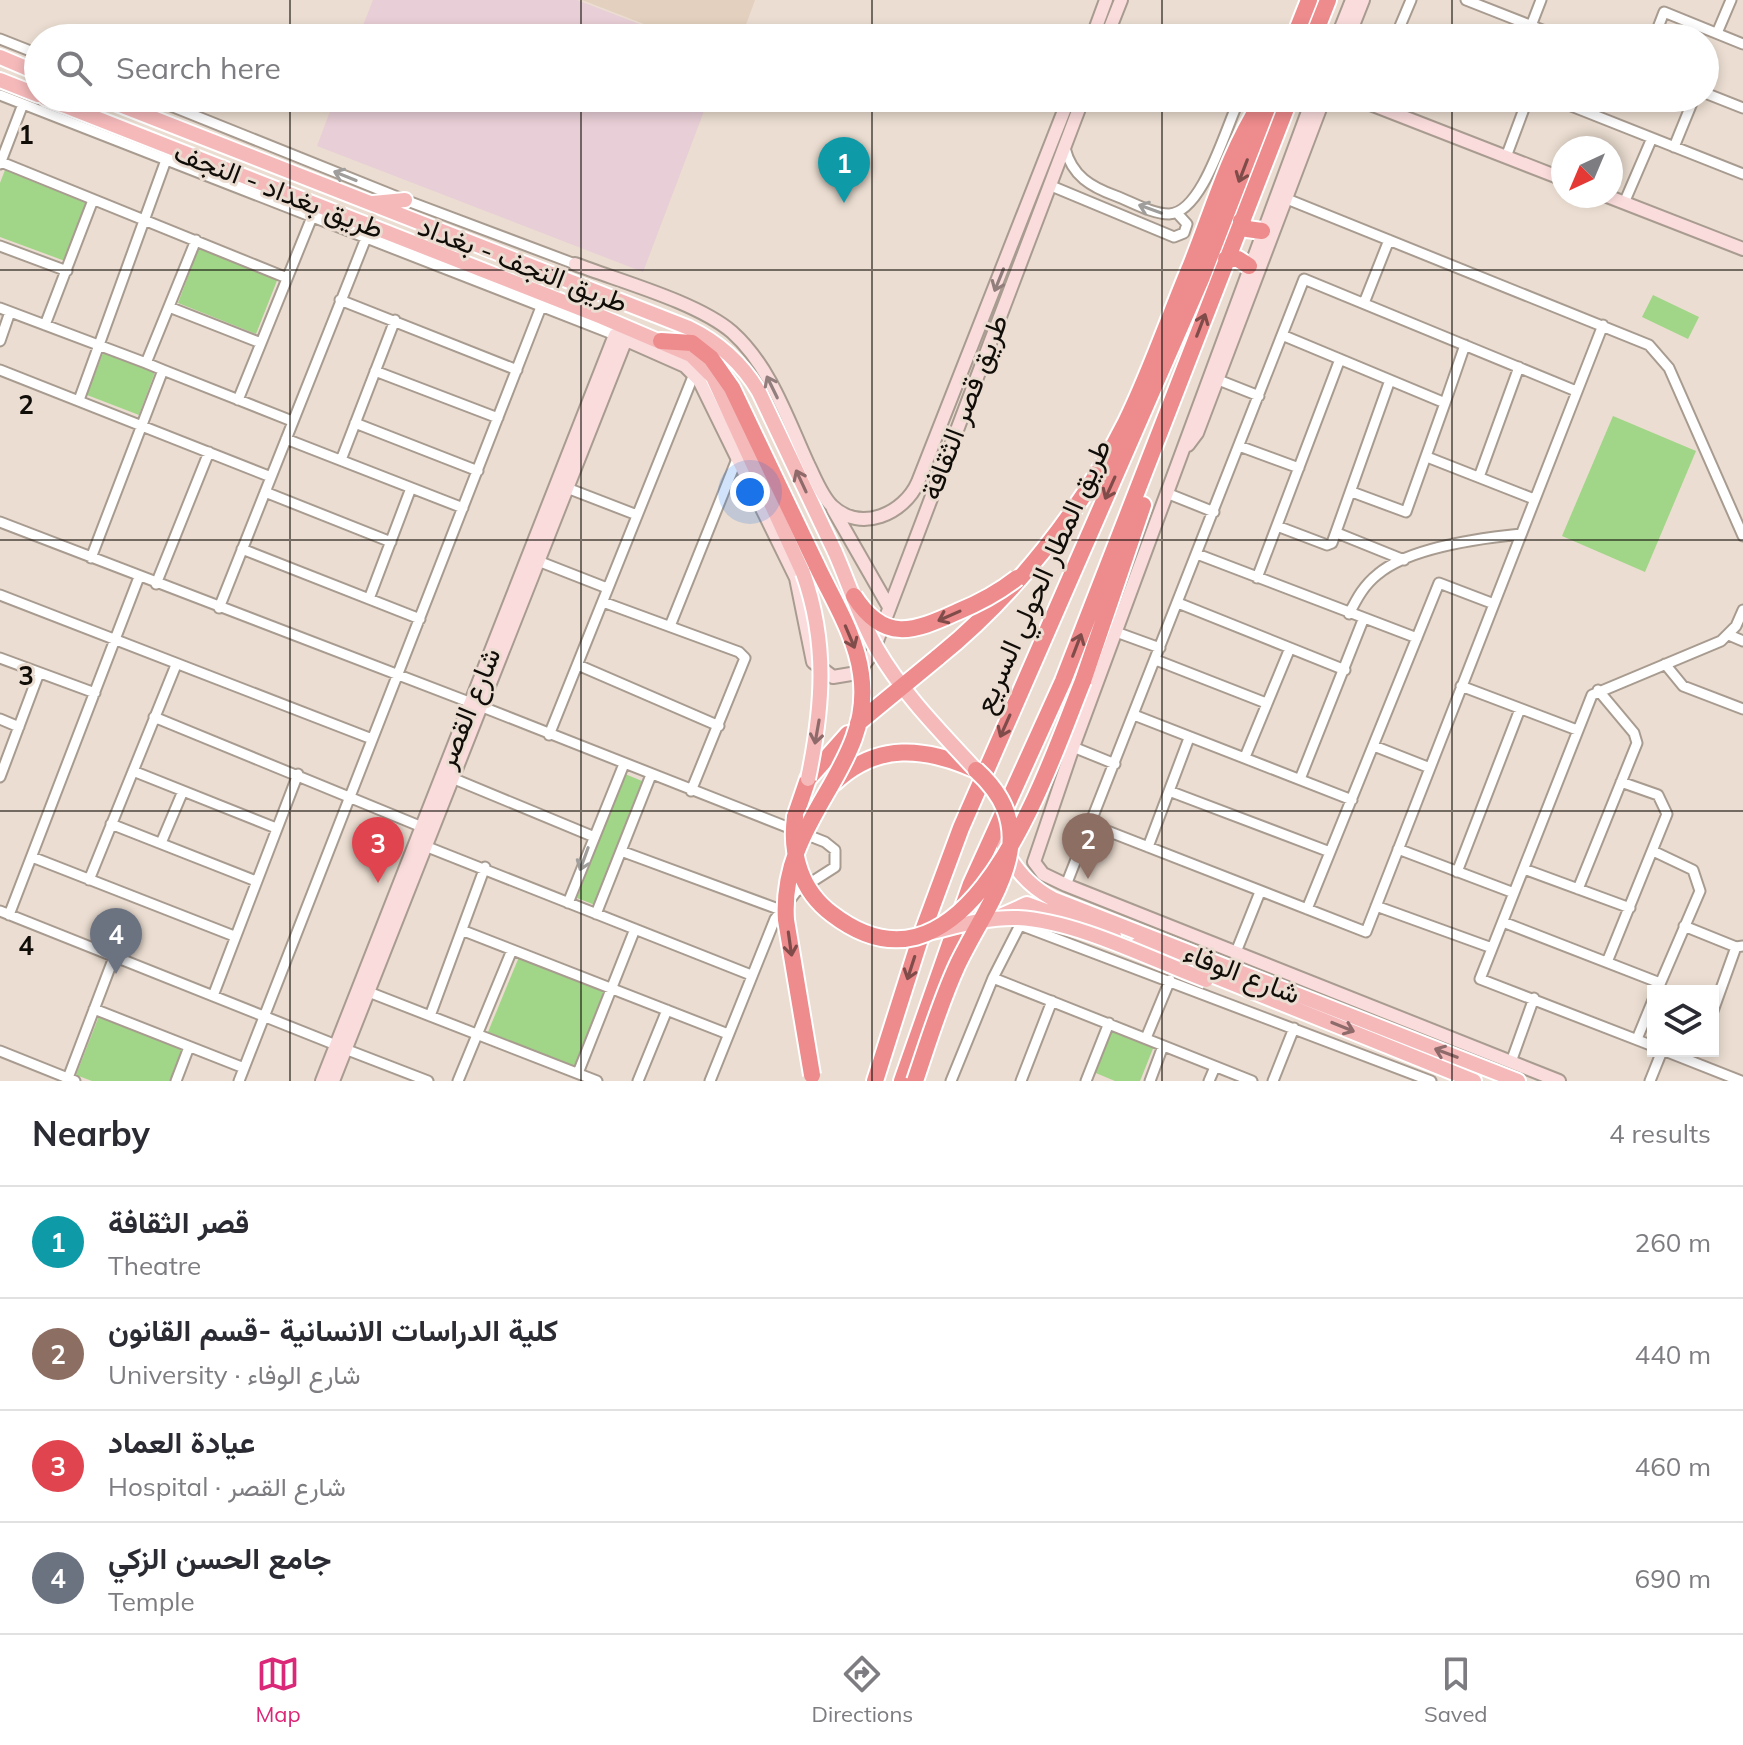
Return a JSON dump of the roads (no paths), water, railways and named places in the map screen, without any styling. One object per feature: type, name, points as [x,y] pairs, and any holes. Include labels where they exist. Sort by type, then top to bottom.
[{"type":"highway","points":[[1300,24],[1309,0]]},
{"type":"highway","points":[[1319,24],[1328,0]]},
{"type":"highway","points":[[1187,361],[1179,400],[1083,681],[1028,815],[1004,858],[968,904],[932,932],[901,937],[864,931],[840,920],[812,895],[798,866],[793,841],[798,804],[808,779],[865,715],[970,630],[1067,516],[1120,433],[1233,154],[1260,112]]},
{"type":"highway","name":"طريق المطار الحولي السريع","points":[[875,1081],[921,936],[961,828],[1201,279],[1264,112]]},
{"type":"highway","name":"طريق المطار الحولي السريع","points":[[902,1081],[971,884],[1063,681],[1284,112]]},
{"type":"highway","points":[[1241,221],[1251,231],[1262,231]]},
{"type":"highway","points":[[1226,259],[1238,259],[1249,266]]},
{"type":"highway","points":[[661,341],[692,343],[726,377],[810,569],[857,655],[862,693],[858,733],[797,847],[785,894],[786,920],[813,1078]]},
{"type":"highway","points":[[854,596],[864,612],[880,624],[900,630],[914,630],[976,603],[1017,578]]},
{"type":"highway","points":[[825,791],[860,763],[890,751],[935,754],[976,770],[999,794],[1008,817],[1012,846],[1002,882],[952,979],[915,1081]]},
{"type":"main road","points":[[0,57],[23,67],[16,75],[15,86]]},
{"type":"main road","points":[[0,80],[24,90]]},
{"type":"main road","name":"طريق بغداد - النجف","points":[[79,112],[534,299],[602,317],[661,341]]},
{"type":"main road","name":"طريق النجف - بغداد","points":[[137,112],[689,328],[713,341],[744,369],[759,392],[887,665],[921,710],[976,770]]},
{"type":"main road","points":[[368,204],[405,200]]},
{"type":"main road","points":[[808,779],[819,718],[822,676],[810,569]]},
{"type":"main road","name":"شارع الوفاء","points":[[997,828],[1005,850],[1029,884]]},
{"type":"main road","points":[[1012,846],[1024,870],[1040,885],[1385,1022],[1411,1039]]},
{"type":"main road","name":"شارع الوفاء","points":[[1474,1081],[1045,909],[997,896],[992,880],[998,871],[1009,869],[1062,904],[1518,1081]]},
{"type":"main road","points":[[943,962],[973,933],[1023,905]]},
{"type":"main road","points":[[932,932],[990,919],[1020,918],[1090,936],[1290,1014],[1315,1016]]},
{"type":"street","points":[[1097,24],[1106,0]]},
{"type":"street","points":[[1112,24],[1121,0]]},
{"type":"street","points":[[1343,24],[1352,0]]},
{"type":"street","points":[[1354,24],[1363,0]]},
{"type":"street","points":[[1402,24],[1411,0]]},
{"type":"street","points":[[1466,0],[1526,24]]},
{"type":"street","points":[[1532,24],[1541,0]]},
{"type":"street","points":[[1719,28],[1731,0]]},
{"type":"street","points":[[1659,24],[1664,12],[1694,24]]},
{"type":"street","points":[[1719,34],[1743,44]]},
{"type":"street","points":[[0,39],[24,48]]},
{"type":"street","points":[[0,95],[23,104],[0,163],[287,278]]},
{"type":"street","points":[[1719,99],[1743,108]]},
{"type":"street","points":[[43,112],[366,238],[534,299],[621,337],[694,374],[737,459],[670,626]]},
{"type":"street","points":[[186,112],[710,317],[744,343],[768,378],[821,491],[889,607]]},
{"type":"street","name":"طريق قصر الثقافة","points":[[831,505],[849,516],[870,519],[891,513],[904,504],[918,482],[1063,112]]},
{"type":"street","name":"طريق قصر الثقافة","points":[[737,459],[796,578],[810,655],[819,669],[841,678],[864,668],[1077,112]]},
{"type":"street","points":[[1064,144],[1071,164],[1089,185],[1161,213],[1177,213],[1196,199],[1234,112]]},
{"type":"street","points":[[1186,447],[1197,433],[1308,112]]},
{"type":"street","points":[[1318,112],[1281,197],[1262,231],[1169,494],[1034,853],[1037,868],[1066,885],[1559,1081]]},
{"type":"street","points":[[1398,112],[1551,174]]},
{"type":"street","points":[[1506,157],[1523,112]]},
{"type":"street","points":[[1592,112],[1743,174]]},
{"type":"street","points":[[1674,147],[1688,112]]},
{"type":"street","points":[[1652,138],[1624,203],[1743,249]]},
{"type":"street","points":[[79,400],[166,160]]},
{"type":"street","points":[[1049,185],[1174,237],[1184,233],[1187,224],[1177,213]]},
{"type":"street","points":[[1281,197],[1649,345],[1665,362],[1743,536]]},
{"type":"street","points":[[45,325],[93,200]]},
{"type":"street","points":[[238,400],[312,217]]},
{"type":"street","points":[[219,608],[366,238]]},
{"type":"street","points":[[146,363],[196,240]]},
{"type":"street","points":[[1364,303],[1389,240]]},
{"type":"street","points":[[0,246],[67,271]]},
{"type":"street","points":[[1066,885],[1304,279],[1576,391]]},
{"type":"street","points":[[239,1081],[517,370],[534,299]]},
{"type":"street","points":[[340,300],[517,370]]},
{"type":"street","points":[[169,307],[261,343]]},
{"type":"street","points":[[0,341],[5,310],[292,421]]},
{"type":"street","points":[[341,460],[395,320]]},
{"type":"street","points":[[1092,825],[1366,932],[1603,325]]},
{"type":"street","points":[[1282,335],[1445,403]]},
{"type":"street","name":"شارع القصر","points":[[518,597],[538,561],[567,488],[621,337]]},
{"type":"street","name":"شارع القصر","points":[[398,903],[422,827],[508,624],[621,337]]},
{"type":"street","points":[[1352,492],[1406,512],[1465,345]]},
{"type":"street","points":[[1257,578],[1340,359]]},
{"type":"street","points":[[1479,477],[1519,367]]},
{"type":"street","points":[[0,370],[271,477]]},
{"type":"street","points":[[91,558],[163,370]]},
{"type":"street","points":[[375,371],[498,418]]},
{"type":"street","points":[[549,735],[694,374]]},
{"type":"street","points":[[1216,379],[1259,396]]},
{"type":"street","points":[[1277,526],[1327,545],[1332,543],[1390,380]]},
{"type":"street","points":[[355,423],[478,471]]},
{"type":"street","points":[[286,439],[463,508]]},
{"type":"street","points":[[1239,446],[1299,468]]},
{"type":"street","points":[[156,584],[209,452]]},
{"type":"street","points":[[1427,457],[1534,499]]},
{"type":"street","points":[[369,599],[411,488]]},
{"type":"street","points":[[567,488],[637,515]]},
{"type":"street","points":[[265,492],[391,542]]},
{"type":"street","points":[[1169,494],[1214,512]]},
{"type":"street","points":[[904,504],[911,516],[923,516]]},
{"type":"street","points":[[0,522],[825,842],[835,850],[837,862],[831,872],[805,885],[781,910],[751,975],[710,1081]]},
{"type":"street","points":[[1337,533],[1404,560]]},
{"type":"street","points":[[1349,614],[1361,590],[1378,573],[1404,560],[1485,538],[1521,534]]},
{"type":"street","points":[[242,549],[420,619]]},
{"type":"street","points":[[1197,554],[1363,620],[1417,638]]},
{"type":"street","points":[[538,561],[607,588]]},
{"type":"street","points":[[139,577],[32,857],[4,913],[428,1081]]},
{"type":"street","points":[[1307,909],[1439,583],[1494,604]]},
{"type":"street","points":[[0,595],[372,739]]},
{"type":"street","points":[[603,602],[739,652],[745,658],[691,791]]},
{"type":"street","points":[[1178,603],[1345,670]]},
{"type":"street","points":[[1647,1043],[1480,979],[1589,698],[1598,690],[1729,635],[1743,610]]},
{"type":"street","points":[[1300,779],[1363,620]]},
{"type":"street","points":[[1116,632],[1160,648]]},
{"type":"street","points":[[1729,635],[1743,641]]},
{"type":"street","points":[[1245,757],[1290,648]]},
{"type":"street","points":[[0,658],[95,693]]},
{"type":"street","points":[[1156,660],[1266,703]]},
{"type":"street","points":[[1665,664],[1683,686],[1743,709]]},
{"type":"street","points":[[89,880],[176,665]]},
{"type":"street","points":[[578,665],[719,726]]},
{"type":"street","points":[[0,777],[39,673]]},
{"type":"street","points":[[1461,686],[1577,730]]},
{"type":"street","points":[[1578,889],[1637,739],[1598,690]]},
{"type":"street","name":"شارع القصر","points":[[333,1081],[341,1047],[363,990],[452,778],[474,704]]},
{"type":"street","points":[[1457,872],[1520,709]]},
{"type":"street","points":[[1134,715],[1352,800]]},
{"type":"street","points":[[154,717],[422,827]]},
{"type":"street","points":[[0,719],[19,727]]},
{"type":"street","points":[[1148,847],[1189,738]]},
{"type":"street","points":[[1374,746],[1430,768]]},
{"type":"street","points":[[1073,747],[1115,764]]},
{"type":"street","points":[[568,903],[592,836],[624,764]]},
{"type":"street","points":[[133,771],[276,828]]},
{"type":"street","points":[[213,996],[298,774]]},
{"type":"street","points":[[596,914],[651,775]]},
{"type":"street","points":[[452,778],[592,836]]},
{"type":"street","points":[[1607,962],[1667,814],[1658,795],[1621,782]]},
{"type":"street","points":[[161,843],[183,791]]},
{"type":"street","points":[[1169,791],[1330,852]]},
{"type":"street","points":[[111,824],[256,881]]},
{"type":"street","points":[[425,846],[485,867],[751,975]]},
{"type":"street","points":[[1398,849],[1514,893]]},
{"type":"street","points":[[621,851],[781,910]]},
{"type":"street","points":[[1653,851],[1693,870],[1700,891],[1660,985]]},
{"type":"street","points":[[32,857],[234,936]]},
{"type":"street","points":[[430,1016],[464,931],[485,867]]},
{"type":"street","points":[[1524,869],[1630,908]]},
{"type":"street","points":[[1236,952],[1260,892]]},
{"type":"street","points":[[1376,906],[1492,948]]},
{"type":"street","points":[[1503,922],[1607,962],[1655,985]]},
{"type":"street","points":[[951,1081],[993,978],[1020,925],[1431,1081]]},
{"type":"street","points":[[1684,926],[1740,946],[1719,997]]},
{"type":"street","points":[[578,1073],[635,929]]},
{"type":"street","points":[[464,931],[728,1034]]},
{"type":"street","points":[[458,1081],[512,950]]},
{"type":"street","points":[[0,1051],[72,1080],[114,957]]},
{"type":"street","points":[[993,978],[1252,1081]]},
{"type":"street","points":[[1146,1038],[1170,980]]},
{"type":"street","points":[[363,990],[597,1081]]},
{"type":"street","points":[[1511,1062],[1534,998]]},
{"type":"street","points":[[1021,1081],[1052,1001]]},
{"type":"street","points":[[94,1009],[244,1068]]},
{"type":"street","points":[[638,1081],[667,1010]]},
{"type":"street","points":[[1637,1039],[1647,1015]]},
{"type":"street","points":[[1091,1080],[1109,1023]]},
{"type":"street","points":[[1273,1081],[1294,1028]]},
{"type":"street","points":[[1150,1081],[1163,1046]]},
{"type":"street","points":[[176,1081],[189,1047]]},
{"type":"street","name":"شارع القصر","points":[[322,1081],[341,1047]]},
{"type":"street","points":[[1650,1081],[1660,1057]]},
{"type":"street","points":[[1680,1057],[1741,1081]]},
{"type":"street","points":[[1694,1062],[1696,1057]]},
{"type":"street","points":[[1209,1081],[1215,1067]]},
{"type":"place","name":"قصر الثقافة","points":[[844,203]]},
{"type":"place","name":"كلية الدراسات الانسانية -قسم القانون","points":[[1088,879]]},
{"type":"place","name":"عيادة العماد","points":[[378,883]]},
{"type":"place","name":"جامع الحسن الزكي","points":[[116,974]]}]
